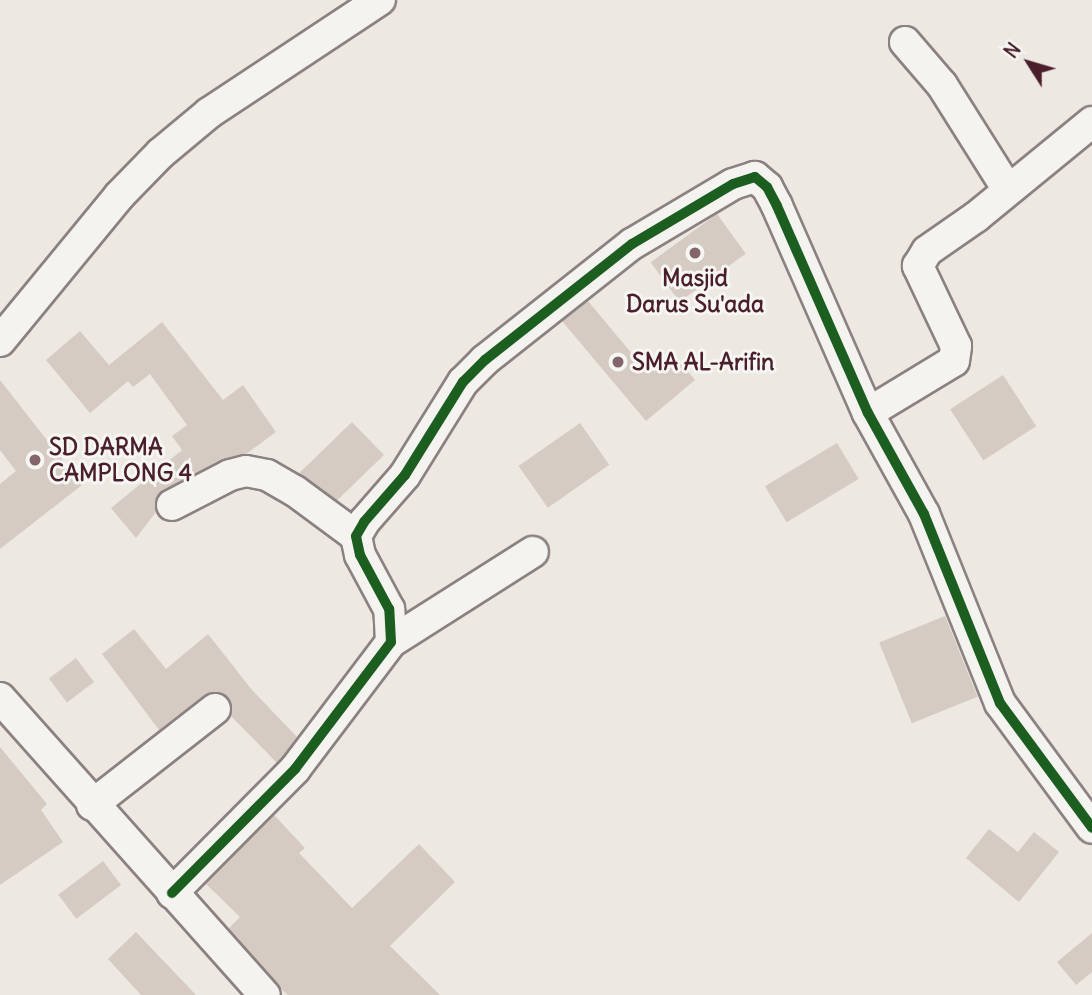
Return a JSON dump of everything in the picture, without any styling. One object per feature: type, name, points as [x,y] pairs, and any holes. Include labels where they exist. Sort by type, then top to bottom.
[{"type":"street","points":[[0,341],[119,196],[161,153],[209,113],[380,0]]},
{"type":"street","points":[[905,42],[942,85],[1008,190]]},
{"type":"street","points":[[868,413],[954,361],[956,346],[920,272],[920,260],[927,251],[976,218],[1092,122]]},
{"type":"street","points":[[355,536],[363,522],[405,475],[463,382],[485,360],[632,244],[745,177],[755,177],[767,187],[868,413],[924,514],[1000,703],[1092,828]]},
{"type":"street","points":[[172,505],[230,475],[246,471],[267,475],[285,486],[355,536],[360,555],[389,609],[391,642]]},
{"type":"street","points":[[172,893],[295,769],[391,642],[533,552]]},
{"type":"street","points":[[0,698],[92,805],[265,995]]},
{"type":"street","points":[[92,805],[215,709]]},
{"type":"building","name":"Masjid Darus Su'ada","points":[[717,214],[746,254],[679,302],[651,262]]},
{"type":"building","name":"SMA AL-Arifin","points":[[588,301],[648,373],[672,352],[695,380],[646,421],[562,321]]},
{"type":"building","points":[[162,322],[223,400],[243,385],[276,432],[246,454],[222,459],[163,490],[157,496],[156,512],[136,538],[111,508],[182,450],[172,436],[187,425],[150,374],[133,387],[128,381],[90,413],[46,360],[80,331],[109,365]]},
{"type":"building","points":[[1003,375],[1036,426],[983,460],[950,409]]},
{"type":"building","name":"SD DARMA CAMPLONG 4","points":[[0,380],[82,485],[0,549],[0,484],[16,471],[0,450]]},
{"type":"building","points":[[352,422],[384,455],[331,506],[299,473]]},
{"type":"building","points":[[580,423],[609,465],[548,508],[519,466]]},
{"type":"building","points":[[837,443],[859,479],[787,522],[765,486]]},
{"type":"building","points":[[945,616],[978,697],[912,723],[879,643]]},
{"type":"building","points":[[134,629],[166,669],[208,634],[252,690],[297,737],[282,758],[277,763],[231,716],[229,699],[221,693],[204,695],[159,730],[102,654]]},
{"type":"building","points":[[76,658],[94,682],[67,702],[49,678]]},
{"type":"building","points":[[0,747],[47,804],[41,810],[63,842],[0,885]]},
{"type":"building","points":[[274,815],[305,848],[299,853],[352,908],[419,844],[455,882],[390,946],[440,995],[288,995],[280,988],[229,928],[240,917],[206,884]]},
{"type":"building","points":[[989,829],[1018,852],[1034,832],[1059,852],[1019,902],[966,858]]},
{"type":"building","points":[[103,861],[121,885],[76,919],[58,895]]},
{"type":"building","points":[[136,932],[196,995],[141,995],[108,959]]},
{"type":"building","points":[[1092,933],[1092,972],[1076,985],[1057,962]]},
{"type":"cycle path","points":[[172,893],[295,769],[391,642],[389,609],[360,555],[356,536],[364,522],[405,475],[463,382],[485,360],[632,244],[733,184],[755,177],[767,187],[777,206],[868,413],[924,514],[1000,703],[1092,828]]},
{"type":"place","name":"Masjid Darus Su'ada","points":[[695,253]]},
{"type":"place","name":"SMA AL-Arifin","points":[[618,362]]},
{"type":"place","name":"SD DARMA CAMPLONG 4","points":[[35,460]]}]
